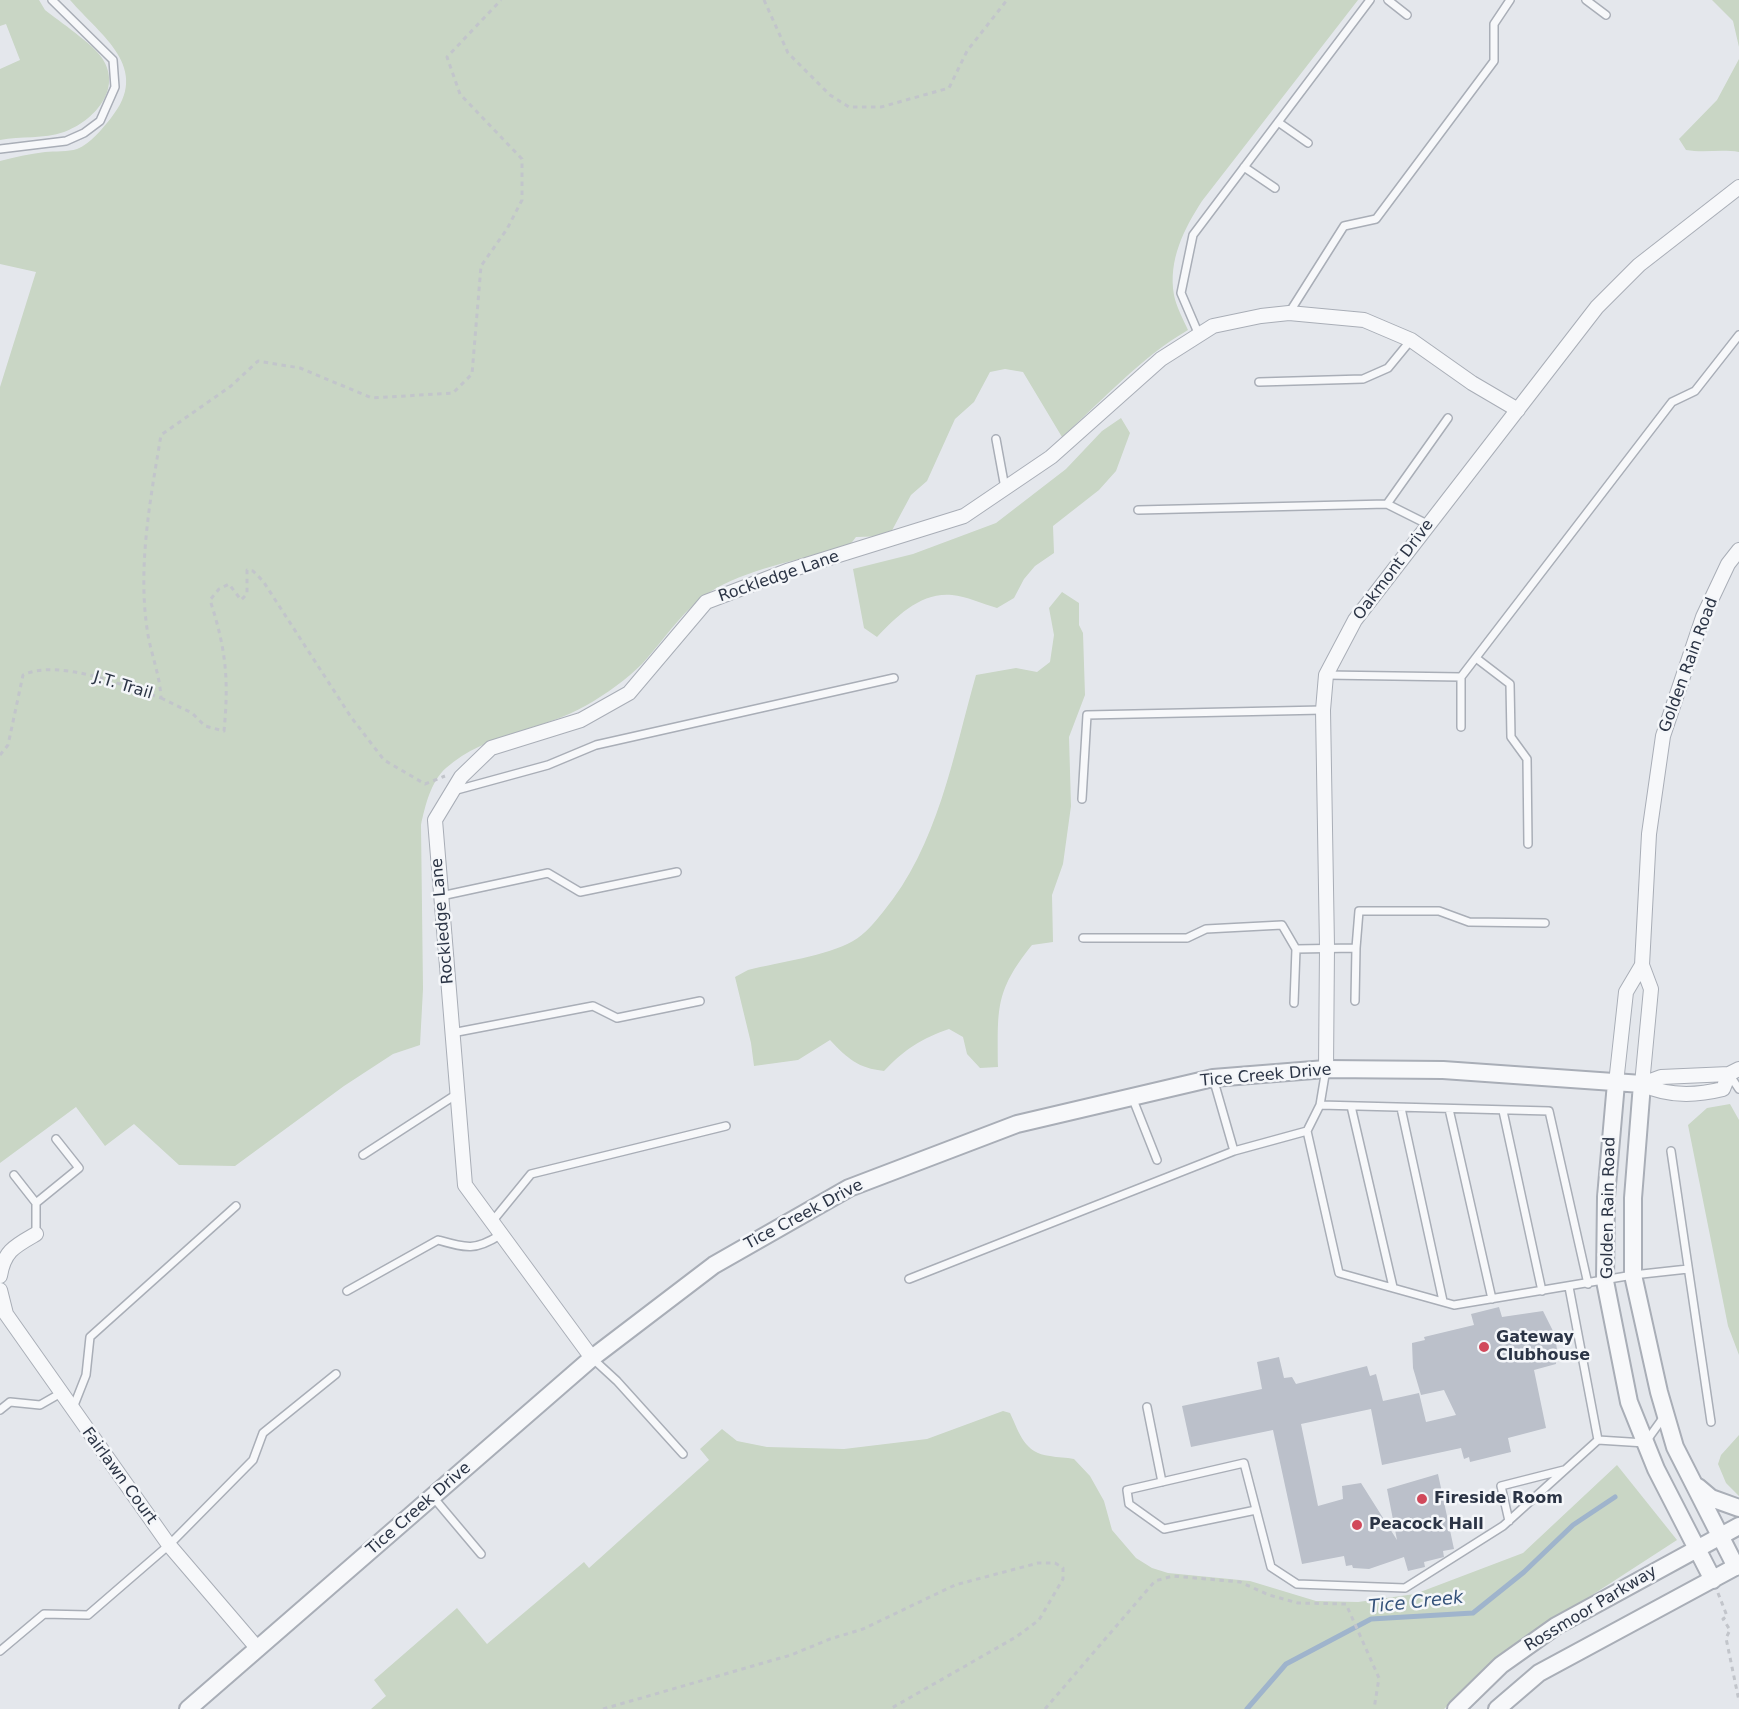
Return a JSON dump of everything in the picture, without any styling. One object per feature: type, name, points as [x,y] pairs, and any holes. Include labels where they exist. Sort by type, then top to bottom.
[{"type":"street","name":"Oakmont Drive","points":[[1326,1069],[1327,947],[1323,710],[1326,675],[1355,620],[1597,307],[1675,235],[1739,187]]},
{"type":"street","name":"Rockledge Lane","points":[[592,1358],[465,1185],[435,820],[461,777],[491,748],[581,720],[629,693],[706,602],[787,571],[964,516],[1051,457],[1161,359],[1213,326],[1289,313],[1364,320],[1411,340],[1472,383],[1518,410]]},
{"type":"street","name":"Golden Rain Road","points":[[1737,1566],[1675,1447],[1633,1275],[1633,1198],[1651,989],[1642,965],[1649,834],[1663,736],[1703,617],[1728,564],[1739,550]]},
{"type":"street","name":"Golden Rain Road","points":[[1642,965],[1626,992],[1606,1197],[1605,1281],[1629,1402],[1645,1443],[1714,1585]]},
{"type":"street","name":"Tice Creek Drive","points":[[188,1709],[592,1358],[714,1265],[849,1188],[1017,1124],[1213,1078],[1326,1069],[1443,1070],[1642,1084],[1661,1077],[1734,1072]]},
{"type":"street","name":"Tice Creek Drive","points":[[1642,1084],[1659,1093],[1700,1094],[1723,1089],[1734,1072]]},
{"type":"street","points":[[0,1276],[1,1260],[17,1245],[36,1234]]},
{"type":"street","name":"Fairlawn Court","points":[[0,1290],[6,1314],[169,1545],[258,1649]]},
{"type":"street","points":[[1693,1483],[1711,1498],[1739,1508]]},
{"type":"street","name":"Rossmoor Parkway","points":[[1456,1709],[1501,1665],[1556,1626],[1739,1526]]},
{"type":"street","name":"Rossmoor Parkway","points":[[1497,1709],[1539,1673],[1714,1585],[1737,1566]]},
{"type":"lane","points":[[0,150],[66,141],[84,133],[100,121],[115,87],[113,60],[52,0]]},
{"type":"lane","points":[[1198,335],[1180,293],[1193,234],[1370,0]]},
{"type":"lane","points":[[1388,0],[1407,15]]},
{"type":"lane","points":[[1289,313],[1344,226],[1376,219],[1494,61],[1494,24],[1510,0]]},
{"type":"lane","points":[[1586,0],[1606,15]]},
{"type":"lane","points":[[1278,122],[1308,143]]},
{"type":"lane","points":[[1244,167],[1275,188]]},
{"type":"lane","points":[[1461,727],[1461,677],[1672,402],[1695,391],[1739,335]]},
{"type":"lane","points":[[1259,382],[1363,379],[1388,368],[1411,340]]},
{"type":"lane","points":[[1387,504],[1448,418]]},
{"type":"lane","points":[[996,439],[1005,488]]},
{"type":"lane","points":[[1138,510],[1387,504],[1429,525]]},
{"type":"lane","points":[[1476,658],[1510,684],[1511,737],[1527,759],[1528,844]]},
{"type":"lane","points":[[1326,675],[1461,677]]},
{"type":"lane","points":[[452,792],[548,765],[596,746],[894,678]]},
{"type":"lane","points":[[1082,799],[1087,715],[1323,710]]},
{"type":"lane","points":[[441,896],[548,873],[580,892],[677,872]]},
{"type":"lane","points":[[1355,1001],[1359,910],[1439,910],[1469,922],[1545,923]]},
{"type":"lane","points":[[1083,938],[1187,938],[1206,929],[1282,925],[1296,950],[1294,1003]]},
{"type":"lane","points":[[1296,950],[1327,947],[1356,948]]},
{"type":"lane","points":[[452,1033],[593,1005],[617,1018],[700,1001]]},
{"type":"lane","points":[[1326,1069],[1320,1105],[1307,1131],[1339,1273],[1454,1305],[1633,1275],[1688,1269]]},
{"type":"lane","points":[[1734,1072],[1739,1089]]},
{"type":"lane","points":[[1213,1078],[1234,1151]]},
{"type":"lane","points":[[363,1155],[457,1094]]},
{"type":"lane","points":[[1132,1097],[1157,1160]]},
{"type":"lane","points":[[1320,1105],[1550,1111],[1588,1284]]},
{"type":"lane","points":[[1352,1106],[1393,1287]]},
{"type":"lane","points":[[1401,1108],[1443,1301]]},
{"type":"lane","points":[[1449,1109],[1492,1299]]},
{"type":"lane","points":[[1503,1111],[1542,1291]]},
{"type":"lane","points":[[491,1223],[531,1174],[726,1126]]},
{"type":"lane","points":[[909,1279],[1234,1151],[1307,1131]]},
{"type":"lane","points":[[36,1203],[79,1167],[56,1139]]},
{"type":"lane","points":[[1671,1151],[1711,1422]]},
{"type":"lane","points":[[14,1175],[36,1203],[36,1234]]},
{"type":"lane","points":[[72,1410],[86,1375],[90,1337],[236,1206]]},
{"type":"lane","points":[[347,1291],[438,1240],[454,1245],[482,1247],[500,1235]]},
{"type":"lane","points":[[1569,1287],[1598,1440]]},
{"type":"lane","points":[[592,1358],[617,1381],[683,1454]]},
{"type":"lane","points":[[0,1651],[44,1614],[88,1615],[169,1545],[253,1460],[263,1433],[336,1374]]},
{"type":"lane","points":[[0,1410],[10,1402],[40,1405],[61,1393]]},
{"type":"lane","points":[[1147,1407],[1162,1482]]},
{"type":"lane","points":[[1256,1510],[1164,1529],[1129,1504],[1127,1490],[1244,1463],[1271,1567],[1297,1584],[1352,1588],[1405,1588],[1509,1521],[1598,1440],[1645,1443],[1666,1415]]},
{"type":"lane","points":[[1509,1521],[1502,1486],[1567,1469]]},
{"type":"lane","points":[[433,1497],[481,1554]]},
{"type":"path","name":"J.T. Trail","points":[[0,755],[8,746],[23,675],[35,669],[81,674],[161,698],[160,679],[147,624],[144,580],[147,516],[161,435],[231,386],[258,361],[300,369],[372,398],[453,393],[472,374],[481,266],[507,229],[522,200],[522,159],[460,94],[447,57],[501,0]]},
{"type":"path","points":[[764,0],[788,53],[830,95],[849,107],[881,107],[949,88],[967,51],[980,38],[1007,0]]},
{"type":"path","points":[[161,698],[192,713],[206,726],[224,731],[228,688],[224,642],[210,600],[219,589],[229,584],[241,600],[247,594],[247,570],[253,571],[263,581],[351,717],[384,760],[425,784],[475,763]]},
{"type":"path","points":[[603,1709],[720,1678],[791,1655],[830,1639],[863,1629],[965,1582],[1038,1563],[1055,1563],[1064,1568],[1063,1579],[1039,1620],[1016,1637],[890,1709]]},
{"type":"path","points":[[1046,1709],[1155,1581],[1173,1576],[1240,1582],[1269,1596],[1298,1603],[1346,1604],[1379,1678],[1374,1709]]},
{"type":"path","points":[[1714,1585],[1727,1616],[1723,1619],[1730,1630],[1726,1638],[1739,1701]]},
{"type":"green space","points":[[0,0],[39,0],[45,10],[84,40],[102,58],[108,70],[107,92],[95,112],[86,120],[56,134],[0,140],[0,69],[20,60],[6,24],[0,26]]},
{"type":"green space","points":[[70,0],[1358,0],[1202,201],[1189,223],[1179,245],[1173,269],[1176,304],[1188,330],[1138,366],[1062,437],[1023,372],[1005,369],[990,372],[974,402],[955,419],[927,481],[911,495],[889,536],[856,537],[849,546],[747,574],[715,589],[694,604],[636,670],[602,696],[570,714],[479,747],[462,756],[441,773],[429,794],[421,825],[423,989],[420,1045],[393,1054],[344,1086],[235,1166],[179,1165],[134,1124],[105,1146],[76,1107],[0,1163],[0,387],[36,272],[0,264],[0,161],[82,147],[111,118],[122,100],[126,84],[124,68],[118,54]]},
{"type":"green space","points":[[1712,0],[1739,0],[1739,47],[1733,21]]},
{"type":"green space","points":[[1739,59],[1739,152],[1686,150],[1679,139],[1717,100]]},
{"type":"green space","points":[[1121,418],[1130,433],[1116,471],[1099,490],[1053,526],[1054,553],[1035,566],[1024,579],[1014,598],[997,608],[952,595],[930,597],[910,607],[877,637],[864,628],[853,569],[913,554],[996,523],[1066,469],[1102,431]]},
{"type":"green space","points":[[1062,592],[1079,603],[1079,625],[1083,633],[1085,695],[1069,737],[1071,806],[1063,864],[1052,895],[1053,942],[1032,945],[1020,961],[1005,989],[999,1016],[998,1067],[980,1068],[967,1054],[963,1037],[949,1029],[930,1036],[914,1046],[884,1071],[867,1068],[854,1062],[830,1040],[798,1060],[754,1066],[751,1043],[735,977],[748,970],[830,951],[853,941],[877,920],[902,886],[918,859],[931,829],[942,799],[976,675],[1016,668],[1037,672],[1050,662],[1054,635],[1049,608]]},
{"type":"green space","points":[[1730,1104],[1739,1120],[1739,1355],[1728,1326],[1688,1125],[1707,1108]]},
{"type":"green space","points":[[1003,1411],[1010,1413],[1020,1435],[1034,1451],[1053,1457],[1074,1459],[1090,1476],[1104,1501],[1112,1530],[1136,1558],[1152,1568],[1168,1573],[1250,1581],[1316,1601],[1358,1602],[1415,1594],[1523,1553],[1617,1465],[1677,1540],[1512,1647],[1444,1709],[371,1709],[386,1696],[374,1680],[457,1608],[487,1644],[584,1562],[589,1568],[709,1460],[700,1449],[722,1429],[737,1441],[767,1447],[844,1449],[927,1439]]},
{"type":"green space","points":[[1739,1435],[1739,1496],[1726,1483],[1718,1464],[1721,1455]]},
{"type":"building","points":[[1499,1307],[1502,1317],[1543,1311],[1555,1335],[1557,1350],[1556,1364],[1534,1370],[1546,1428],[1508,1438],[1511,1452],[1470,1462],[1469,1457],[1464,1459],[1461,1448],[1382,1465],[1371,1409],[1301,1424],[1318,1506],[1343,1499],[1342,1486],[1361,1483],[1397,1540],[1387,1489],[1438,1474],[1454,1549],[1443,1551],[1444,1557],[1424,1562],[1425,1567],[1408,1571],[1404,1557],[1369,1569],[1346,1566],[1344,1556],[1302,1564],[1273,1430],[1191,1447],[1182,1406],[1262,1389],[1257,1362],[1279,1357],[1284,1378],[1292,1377],[1296,1384],[1367,1366],[1370,1376],[1376,1374],[1383,1401],[1419,1393],[1426,1422],[1456,1415],[1444,1390],[1421,1395],[1413,1368],[1412,1343],[1425,1340],[1424,1337],[1474,1325],[1471,1314]]},
{"type":"waterway","name":"Tice Creek","points":[[1247,1709],[1286,1664],[1371,1619],[1473,1613],[1524,1572],[1573,1525],[1615,1497]]},
{"type":"place","name":"Gateway Clubhouse","points":[[1484,1347]]},
{"type":"place","name":"Fireside Room","points":[[1422,1499]]},
{"type":"place","name":"Peacock Hall","points":[[1357,1525]]}]
